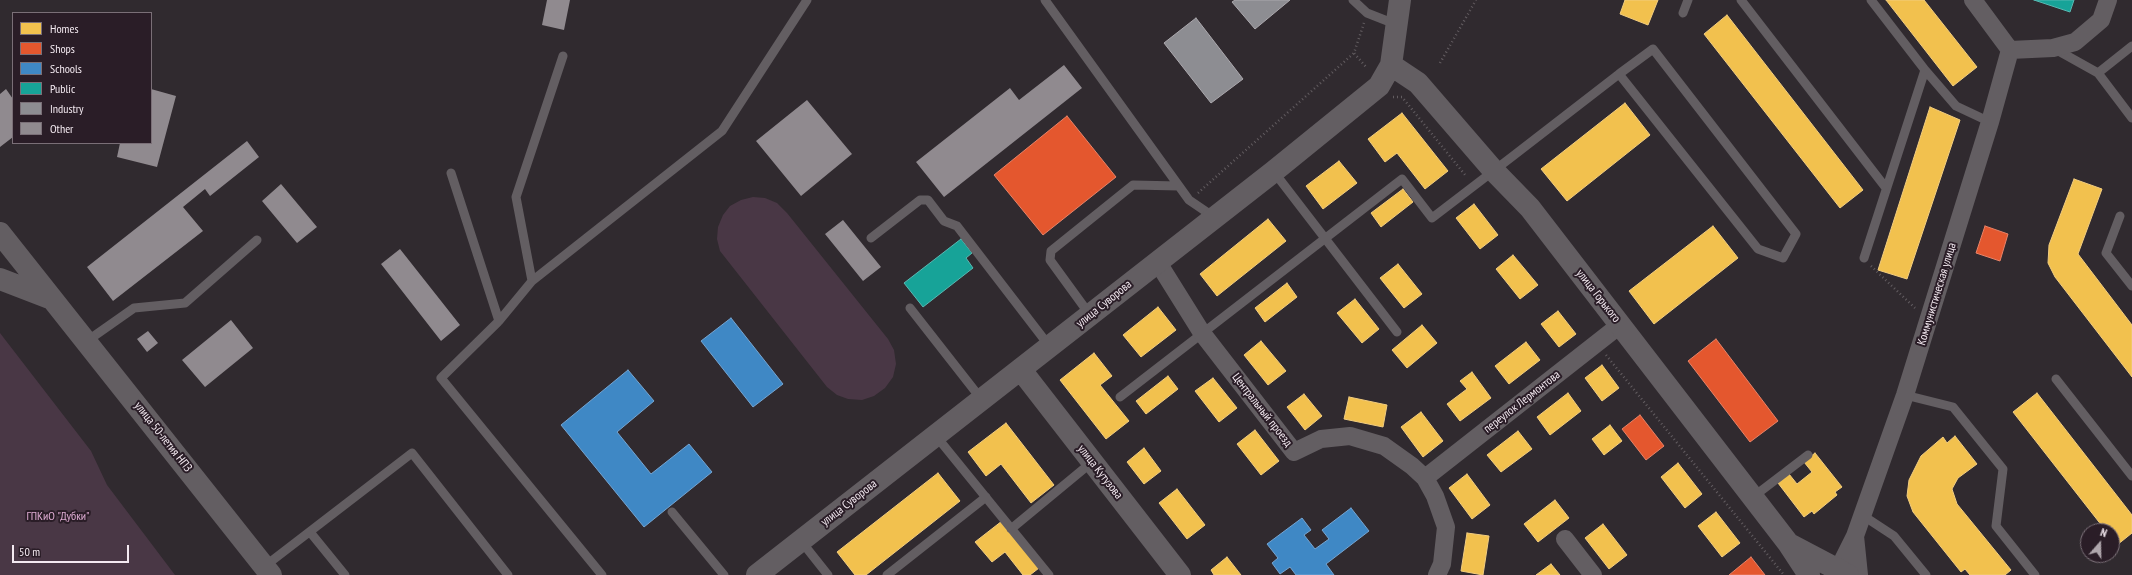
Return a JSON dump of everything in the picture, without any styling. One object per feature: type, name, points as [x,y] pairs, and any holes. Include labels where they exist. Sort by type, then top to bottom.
[{"type":"main road","name":"улица Суворова","points":[[757,575],[1021,370],[1157,261],[1274,172],[1379,86],[1391,65],[1395,24],[1400,0]]},
{"type":"main road","name":"улица Горького","points":[[1391,65],[1418,83],[1494,171],[1530,208],[1788,543],[1809,575]]},
{"type":"main road","name":"улица 50-летия НПЗ","points":[[0,233],[268,571]]},
{"type":"main road","points":[[0,279],[53,299]]},
{"type":"main road","name":"улица Кутузова","points":[[1021,370],[1180,575]]},
{"type":"main road","points":[[1788,543],[1845,574]]},
{"type":"street","points":[[1974,0],[2010,50],[2054,48],[2075,42],[2101,20],[2108,0]]},
{"type":"street","name":"Коммунистическая улица","points":[[1845,574],[1862,515],[1905,395],[1990,122],[2010,50]]},
{"type":"street","name":"Центральный проезд","points":[[1157,261],[1202,333],[1294,452],[1321,439],[1350,436],[1384,446],[1412,466],[1425,478],[1435,496],[1446,527],[1442,564],[1437,575]]},
{"type":"street","name":"переулок Лермонтова","points":[[1425,478],[1620,325]]},
{"type":"street","points":[[1565,539],[1593,575]]},
{"type":"lane","points":[[602,575],[441,378],[499,321],[532,281],[722,131],[807,0]]},
{"type":"lane","points":[[1045,0],[1189,200],[1214,217]]},
{"type":"lane","points":[[1353,0],[1367,13],[1395,24]]},
{"type":"lane","points":[[1683,13],[1688,0]]},
{"type":"lane","points":[[1741,0],[1886,188]]},
{"type":"lane","points":[[1871,0],[1925,70],[1956,106],[1990,122]]},
{"type":"lane","points":[[2098,73],[2132,46]]},
{"type":"lane","points":[[2054,48],[2098,73],[2132,118]]},
{"type":"lane","points":[[1120,397],[1402,179],[1432,218],[1619,74],[1653,49],[1796,234],[1783,258],[1758,248],[1619,74]]},
{"type":"lane","points":[[532,281],[516,197],[563,56]]},
{"type":"lane","points":[[1864,258],[1925,70]]},
{"type":"lane","points":[[1274,172],[1398,332]]},
{"type":"lane","points":[[451,173],[499,321]]},
{"type":"lane","points":[[1090,315],[1050,260],[1051,251],[1133,185],[1179,186]]},
{"type":"lane","points":[[871,238],[920,200],[928,200],[944,221],[957,226],[1050,347]]},
{"type":"lane","points":[[2120,216],[2106,253],[2132,286]]},
{"type":"lane","points":[[87,341],[134,308],[185,303],[257,240]]},
{"type":"lane","points":[[910,308],[982,400]]},
{"type":"lane","points":[[2056,379],[2132,476]]},
{"type":"lane","points":[[1905,395],[1953,407],[2003,470],[1996,526],[2035,575]]},
{"type":"lane","points":[[936,436],[1049,575]]},
{"type":"lane","points":[[268,571],[310,532],[412,453],[508,575]]},
{"type":"lane","points":[[1753,497],[1808,455]]},
{"type":"lane","points":[[1011,529],[1092,462]]},
{"type":"lane","points":[[887,575],[986,497]]},
{"type":"lane","points":[[672,512],[724,575]]},
{"type":"lane","points":[[1862,515],[1894,536],[1926,575]]},
{"type":"lane","points":[[310,532],[345,575]]},
{"type":"lane","points":[[801,541],[828,575]]},
{"type":"path","points":[[1440,63],[1476,0]]},
{"type":"path","points":[[1189,200],[1354,53],[1367,13]]},
{"type":"path","points":[[1354,53],[1366,67]]},
{"type":"path","points":[[1389,97],[1402,98],[1474,186]]},
{"type":"path","points":[[1864,258],[1928,321]]},
{"type":"path","points":[[1597,344],[1784,575]]},
{"type":"green space","points":[[753,197],[765,198],[777,203],[787,213],[888,339],[894,350],[896,364],[893,377],[885,388],[874,396],[862,400],[848,399],[837,395],[827,387],[720,251],[717,239],[718,227],[723,215],[730,206],[741,200]]},
{"type":"green space","name":"ГПКиО \"Дубки\"","points":[[0,333],[91,451],[107,485],[175,575],[0,575]]},
{"type":"building: Homes","points":[[1625,0],[1658,0],[1648,25],[1620,14]]},
{"type":"building: Homes","points":[[1886,0],[1924,0],[1977,67],[1953,86]]},
{"type":"building: Homes","points":[[1727,15],[1863,190],[1840,208],[1704,34]]},
{"type":"building: Homes","points":[[1625,103],[1650,135],[1567,201],[1541,169]]},
{"type":"building: Homes","points":[[1930,107],[1960,120],[1907,279],[1878,270]]},
{"type":"building: Homes","points":[[1402,113],[1448,171],[1425,189],[1397,153],[1385,162],[1368,139]]},
{"type":"building: Homes","points":[[1339,161],[1357,183],[1323,209],[1306,186]]},
{"type":"building: Homes","points":[[2074,179],[2102,189],[2078,254],[2132,325],[2132,377],[2055,277],[2048,263],[2049,245]]},
{"type":"building: Homes","points":[[1403,189],[1413,202],[1381,227],[1371,213]]},
{"type":"building: Homes","points":[[1474,204],[1498,235],[1480,249],[1456,218]]},
{"type":"building: Homes","points":[[1268,219],[1286,241],[1217,296],[1200,274]]},
{"type":"building: Homes","points":[[1713,226],[1738,258],[1654,324],[1629,291]]},
{"type":"building: Homes","points":[[1513,255],[1538,285],[1520,299],[1496,269]]},
{"type":"building: Homes","points":[[1398,264],[1422,294],[1404,308],[1380,278]]},
{"type":"building: Homes","points":[[1287,283],[1297,297],[1265,322],[1255,308]]},
{"type":"building: Homes","points":[[1355,299],[1379,329],[1362,343],[1337,313]]},
{"type":"building: Homes","points":[[1158,307],[1176,330],[1141,357],[1123,335]]},
{"type":"building: Homes","points":[[1558,311],[1576,334],[1559,347],[1541,324]]},
{"type":"building: Homes","points":[[1422,325],[1437,343],[1407,368],[1392,350]]},
{"type":"building: Homes","points":[[1261,341],[1286,371],[1268,385],[1244,355]]},
{"type":"building: Homes","points":[[1526,342],[1540,360],[1509,384],[1495,366]]},
{"type":"building: Homes","points":[[1094,353],[1112,376],[1100,385],[1129,421],[1106,439],[1060,380]]},
{"type":"building: Homes","points":[[1602,365],[1619,388],[1602,401],[1585,378]]},
{"type":"building: Homes","points":[[1472,372],[1491,398],[1460,421],[1447,404],[1467,389],[1460,381]]},
{"type":"building: Homes","points":[[1168,376],[1178,389],[1146,414],[1136,401]]},
{"type":"building: Homes","points":[[1213,378],[1237,408],[1219,422],[1195,391]]},
{"type":"building: Homes","points":[[1568,393],[1581,411],[1550,435],[1537,417]]},
{"type":"building: Homes","points":[[2037,393],[2132,515],[2132,533],[2120,543],[2120,523],[2100,523],[2013,412]]},
{"type":"building: Homes","points":[[1304,394],[1322,416],[1305,430],[1287,407]]},
{"type":"building: Homes","points":[[1349,397],[1387,405],[1383,427],[1344,419]]},
{"type":"building: Homes","points":[[1421,412],[1443,441],[1423,457],[1401,427]]},
{"type":"building: Homes","points":[[1006,423],[1054,485],[1031,503],[1001,464],[986,476],[968,452]]},
{"type":"building: Homes","points":[[1610,425],[1622,441],[1604,455],[1592,439]]},
{"type":"building: Homes","points":[[1255,430],[1279,461],[1261,475],[1237,444]]},
{"type":"building: Homes","points":[[1518,431],[1532,449],[1501,472],[1487,455]]},
{"type":"building: Homes","points":[[1955,436],[1977,464],[1958,478],[1952,489],[1957,504],[2011,570],[2005,575],[1970,575],[1965,569],[1961,572],[1913,512],[1907,496],[1909,480],[1921,456],[1943,437],[1947,443]]},
{"type":"building: Homes","points":[[1144,448],[1161,471],[1144,484],[1127,462]]},
{"type":"building: Homes","points":[[1815,453],[1842,487],[1835,492],[1837,495],[1814,514],[1812,511],[1804,517],[1778,483],[1789,474],[1797,484],[1812,472],[1804,462]]},
{"type":"building: Homes","points":[[1678,463],[1702,494],[1685,508],[1661,477]]},
{"type":"building: Homes","points":[[938,473],[960,501],[866,575],[855,575],[837,552]]},
{"type":"building: Homes","points":[[1467,474],[1490,505],[1472,519],[1449,488]]},
{"type":"building: Homes","points":[[1177,489],[1205,525],[1187,539],[1159,503]]},
{"type":"building: Homes","points":[[1555,500],[1569,518],[1538,542],[1524,524]]},
{"type":"building: Homes","points":[[1716,512],[1740,543],[1722,557],[1698,526]]},
{"type":"building: Homes","points":[[1002,521],[1039,568],[1030,575],[1023,575],[1005,552],[992,562],[975,542]]},
{"type":"building: Homes","points":[[1603,524],[1627,555],[1609,569],[1585,538]]},
{"type":"building: Homes","points":[[1467,533],[1489,536],[1483,575],[1461,571]]},
{"type":"building: Homes","points":[[1227,557],[1241,575],[1214,575],[1211,570]]},
{"type":"building: Homes","points":[[1551,564],[1560,575],[1536,575]]},
{"type":"building: Shops","points":[[1067,116],[1116,177],[1043,235],[994,175]]},
{"type":"building: Shops","points":[[1985,226],[2008,234],[2000,261],[1976,253]]},
{"type":"building: Shops","points":[[1716,339],[1778,421],[1750,442],[1688,361]]},
{"type":"building: Shops","points":[[1640,415],[1664,446],[1646,460],[1622,429]]},
{"type":"building: Shops","points":[[1751,557],[1765,575],[1729,575]]},
{"type":"building: Schools","points":[[731,318],[783,384],[753,407],[701,341]]},
{"type":"building: Schools","points":[[628,370],[654,401],[617,432],[651,474],[689,444],[712,472],[644,527],[561,425]]},
{"type":"building: Schools","points":[[1351,508],[1369,531],[1326,564],[1334,575],[1296,575],[1290,567],[1280,574],[1272,563],[1278,558],[1267,544],[1302,518],[1311,530],[1304,535],[1315,549],[1329,539],[1322,530]]},
{"type":"building: Public","points":[[2034,0],[2074,0],[2070,12]]},
{"type":"building: Public","points":[[961,239],[972,253],[966,258],[973,268],[923,307],[904,283]]},
{"type":"building: Industry","points":[[1235,0],[1290,0],[1255,29],[1232,2]]},
{"type":"building: Industry","points":[[1196,18],[1243,79],[1211,103],[1164,43]]},
{"type":"building: Other","points":[[547,0],[570,0],[564,30],[542,25]]},
{"type":"building: Other","points":[[1064,65],[1082,88],[944,197],[916,162],[1010,88],[1019,100]]},
{"type":"building: Other","points":[[6,89],[12,98],[12,138],[0,147],[0,94]]},
{"type":"building: Other","points":[[152,89],[176,96],[157,167],[117,157],[120,144],[152,144]]},
{"type":"building: Other","points":[[807,100],[852,154],[801,196],[756,141]]},
{"type":"building: Other","points":[[247,141],[259,157],[210,196],[205,189],[183,207],[203,231],[113,301],[87,267]]},
{"type":"building: Other","points":[[281,184],[317,227],[297,243],[262,201]]},
{"type":"building: Other","points":[[843,220],[881,267],[863,281],[825,234]]},
{"type":"building: Other","points":[[400,249],[460,325],[441,341],[381,264]]},
{"type":"building: Other","points":[[231,320],[253,348],[205,387],[182,360]]},
{"type":"building: Other","points":[[148,331],[158,343],[147,352],[137,339]]}]
